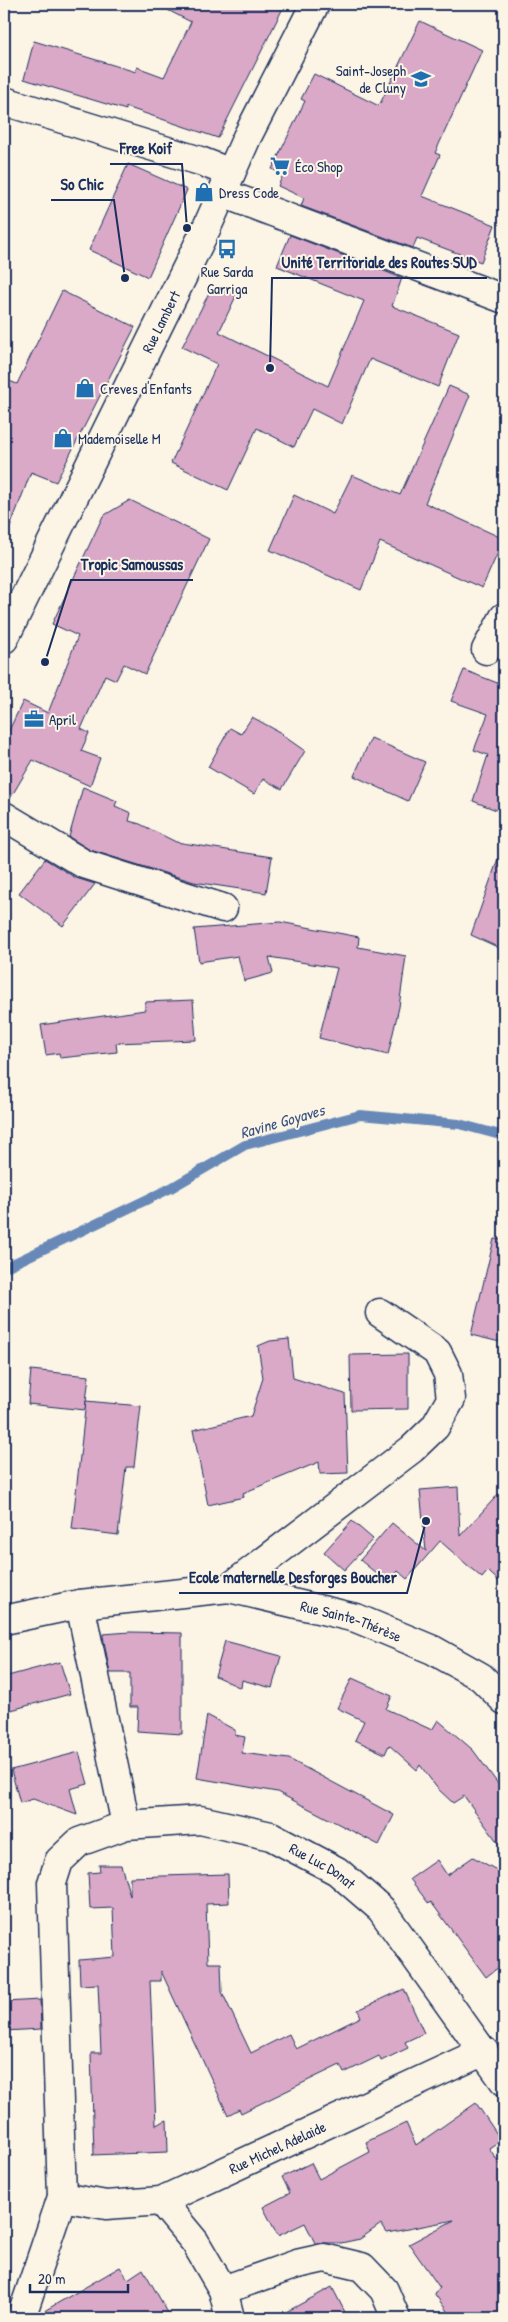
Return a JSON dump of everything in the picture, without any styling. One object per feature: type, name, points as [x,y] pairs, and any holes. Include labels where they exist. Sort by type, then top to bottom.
[{"type":"street","name":"Rue Lambert","points":[[4,639],[247,137],[315,4]]},
{"type":"street","points":[[4,101],[200,161],[226,183],[504,299]]},
{"type":"street","points":[[486,650],[504,617]]},
{"type":"street","points":[[4,816],[84,864],[223,908]]},
{"type":"street","points":[[229,1588],[412,1449],[435,1427],[451,1399],[448,1374],[437,1352],[380,1313]]},
{"type":"street","name":"Rue Sainte-Thérèse","points":[[4,1620],[80,1604],[229,1588],[356,1618],[434,1650],[481,1677],[504,1700]]},
{"type":"street","points":[[80,1604],[126,1826]]},
{"type":"street","name":"Rue Luc Donat","points":[[62,2198],[52,1883],[59,1861],[79,1842],[126,1826],[200,1820],[271,1836],[337,1871],[381,1909],[504,2081]]},
{"type":"street","name":"Rue Michel Adelaide","points":[[62,2198],[106,2205],[161,2201],[484,2051]]},
{"type":"street","points":[[21,2318],[62,2198]]},
{"type":"street","points":[[161,2201],[194,2242],[223,2290],[230,2318]]},
{"type":"street","points":[[223,2290],[296,2264],[324,2258],[362,2267],[384,2290],[396,2318]]},
{"type":"building","points":[[156,4],[285,4],[218,138],[126,107],[126,110],[24,79],[34,41],[136,72],[137,67],[164,77],[191,22]]},
{"type":"building","points":[[420,21],[482,50],[435,153],[440,155],[422,196],[495,225],[481,262],[417,238],[413,248],[301,206],[304,198],[278,186],[283,175],[272,169],[305,101],[301,99],[314,74],[379,106]]},
{"type":"building","points":[[128,164],[187,190],[148,277],[89,250]]},
{"type":"building","points":[[290,235],[402,278],[392,306],[459,333],[438,387],[370,359],[342,424],[312,409],[294,447],[257,428],[228,490],[171,463],[217,364],[182,347],[213,285],[236,296],[219,332],[328,386],[364,301],[277,266]]},
{"type":"building","points":[[62,291],[135,327],[56,482],[31,472],[6,538],[4,537],[4,379],[17,384]]},
{"type":"building","points":[[449,386],[470,395],[425,503],[504,539],[482,588],[380,542],[361,590],[270,550],[294,495],[333,514],[352,475],[400,495]]},
{"type":"building","points":[[130,500],[209,539],[145,674],[124,664],[116,680],[105,675],[81,729],[89,733],[81,751],[100,758],[90,786],[33,760],[8,802],[4,800],[4,741],[23,701],[48,713],[78,636],[52,624],[103,516]]},
{"type":"building","points":[[464,670],[500,684],[504,678],[504,813],[473,801],[488,755],[474,750],[488,714],[451,701]]},
{"type":"building","points":[[252,717],[283,734],[305,751],[282,789],[263,779],[254,794],[208,767],[230,728],[241,734]]},
{"type":"building","points":[[371,738],[425,762],[408,801],[354,776]]},
{"type":"building","points":[[83,787],[117,801],[115,806],[131,813],[129,821],[140,824],[176,842],[272,857],[266,893],[194,882],[90,850],[69,837]]},
{"type":"building","points":[[500,853],[504,854],[504,950],[471,935]]},
{"type":"building","points":[[45,859],[76,878],[95,884],[63,926],[19,893]]},
{"type":"building","points":[[280,922],[359,937],[358,947],[406,956],[399,1007],[388,1055],[319,1038],[337,968],[269,957],[273,973],[244,981],[238,956],[199,962],[194,929]]},
{"type":"building","points":[[193,1000],[196,1040],[116,1043],[117,1052],[60,1058],[59,1053],[46,1055],[41,1025],[145,1010],[145,1002]]},
{"type":"building","points":[[494,1239],[504,1240],[504,1343],[471,1335]]},
{"type":"building","points":[[289,1339],[293,1378],[345,1394],[348,1473],[320,1474],[319,1462],[243,1493],[244,1497],[208,1505],[193,1430],[251,1416],[263,1378],[258,1346],[270,1341]]},
{"type":"building","points":[[408,1354],[408,1409],[351,1410],[350,1355]]},
{"type":"building","points":[[31,1370],[89,1376],[85,1410],[28,1404]]},
{"type":"building","points":[[86,1401],[141,1406],[134,1467],[126,1467],[118,1535],[72,1529]]},
{"type":"building","points":[[458,1487],[460,1536],[504,1488],[504,1586],[488,1571],[482,1578],[440,1541],[407,1579],[398,1571],[388,1583],[360,1560],[392,1523],[426,1551],[420,1490]]},
{"type":"building","points":[[352,1521],[373,1539],[344,1570],[324,1552]]},
{"type":"building","points":[[130,1632],[182,1633],[182,1734],[137,1731],[138,1707],[130,1707],[130,1673],[110,1673],[103,1636],[103,1634]]},
{"type":"building","points":[[225,1641],[281,1656],[272,1688],[242,1680],[241,1688],[215,1676]]},
{"type":"building","points":[[60,1662],[70,1694],[4,1712],[4,1677]]},
{"type":"building","points":[[352,1678],[392,1696],[386,1709],[432,1730],[438,1720],[473,1750],[504,1792],[504,1851],[464,1796],[453,1803],[437,1788],[420,1765],[417,1770],[389,1745],[385,1754],[355,1740],[364,1721],[337,1708]]},
{"type":"building","points":[[207,1715],[235,1730],[235,1735],[245,1737],[242,1753],[289,1759],[394,1815],[379,1845],[277,1792],[197,1778]]},
{"type":"building","points":[[79,1752],[88,1784],[70,1789],[77,1815],[33,1799],[20,1803],[11,1770]]},
{"type":"building","points":[[473,1857],[504,1874],[504,1963],[486,1977],[431,1902],[429,1904],[410,1879],[437,1860],[447,1875]]},
{"type":"building","points":[[99,1865],[121,1865],[130,1896],[130,1877],[228,1874],[229,1903],[206,1904],[208,1963],[221,1963],[222,1992],[251,2053],[289,2034],[296,2049],[361,2017],[358,2010],[404,1989],[424,2033],[405,2042],[408,2048],[381,2061],[379,2056],[344,2073],[340,2065],[241,2113],[239,2109],[228,2115],[161,1971],[161,1981],[150,1981],[156,2125],[167,2120],[168,2152],[92,2155],[94,2154],[91,2053],[101,2053],[98,1984],[80,1985],[79,1960],[115,1957],[113,1908],[90,1909],[88,1873],[100,1872]]},
{"type":"building","points":[[40,2000],[41,2029],[4,2031],[4,2002]]},
{"type":"building","points":[[476,2103],[501,2140],[489,2148],[504,2170],[504,2318],[452,2318],[434,2293],[440,2288],[409,2244],[454,2220],[387,2233],[381,2224],[360,2239],[341,2243],[315,2243],[305,2223],[278,2236],[263,2207],[290,2193],[282,2177],[311,2163],[319,2179],[370,2152],[366,2142],[406,2123],[416,2145]]},
{"type":"building","points":[[120,2267],[128,2279],[143,2269],[171,2318],[37,2318],[39,2314]]},
{"type":"building","points":[[332,2287],[348,2318],[275,2318]]},
{"type":"waterway","name":"Ravine Goyaves","points":[[4,1268],[171,1188],[245,1145],[360,1115],[459,1124],[504,1136]]},
{"type":"place","name":"Saint-Joseph de Cluny","points":[[421,79]]},
{"type":"place","name":"Éco Shop","points":[[280,166]]},
{"type":"place","name":"Dress Code","points":[[204,192]]},
{"type":"place","name":"Free Koif","points":[[187,228]]},
{"type":"place","name":"Rue Sarda Garriga","points":[[227,249]]},
{"type":"place","name":"So Chic","points":[[125,278]]},
{"type":"place","name":"Unité Territoriale des Routes SUD","points":[[270,368]]},
{"type":"place","name":"Creves d'Enfants","points":[[85,388]]},
{"type":"place","name":"Mademoiselle M","points":[[63,438]]},
{"type":"place","name":"Tropic Samoussas","points":[[45,662]]},
{"type":"place","name":"April","points":[[34,719]]},
{"type":"place","name":"Ecole maternelle Desforges Boucher","points":[[426,1521]]}]
